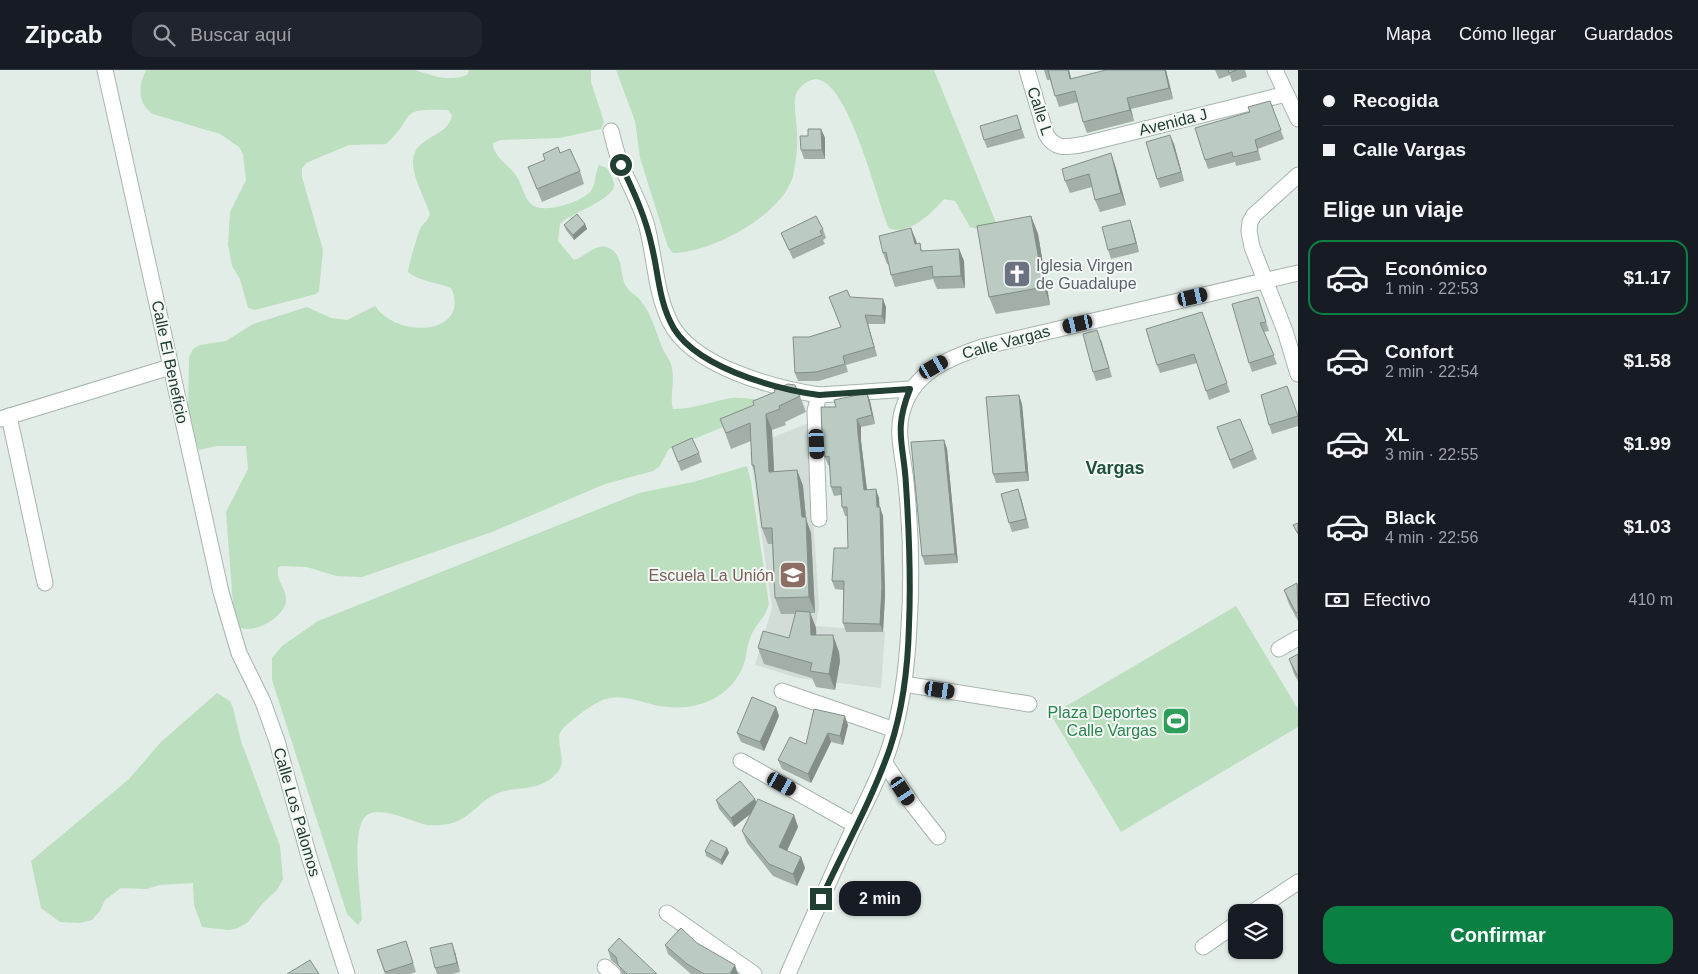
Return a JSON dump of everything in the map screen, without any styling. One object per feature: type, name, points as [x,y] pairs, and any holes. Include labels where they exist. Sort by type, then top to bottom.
[{"type":"street","name":"Calle El Beneficio","points":[[105,70],[137,205],[210,552],[239,653]]},
{"type":"street","name":"Calle L","points":[[1027,70],[1046,134],[1051,143],[1059,147]]},
{"type":"street","points":[[1275,70],[1298,119]]},
{"type":"street","name":"Avenida J","points":[[1059,147],[1085,144],[1286,94]]},
{"type":"street","points":[[611,131],[621,165],[646,221],[664,305],[670,323],[683,340],[702,355],[728,369],[773,385],[819,395],[910,389]]},
{"type":"street","points":[[1298,175],[1254,215],[1250,222],[1252,247],[1298,374]]},
{"type":"street","name":"Calle Vargas","points":[[788,974],[884,762],[895,730],[904,684],[909,625],[910,582],[906,484],[899,432],[902,410],[910,389],[934,367],[954,356],[982,346],[1298,274]]},
{"type":"street","points":[[45,584],[4,417],[170,367]]},
{"type":"street","points":[[819,395],[815,411],[819,519]]},
{"type":"street","points":[[1279,649],[1298,638]]},
{"type":"street","name":"Calle Los Palomos","points":[[239,653],[263,702],[277,741],[310,860],[347,974]]},
{"type":"street","points":[[904,684],[1028,704]]},
{"type":"street","points":[[782,691],[895,730]]},
{"type":"street","points":[[740,761],[855,825]]},
{"type":"street","points":[[884,762],[913,805],[938,837]]},
{"type":"street","points":[[1265,904],[1298,882]]},
{"type":"street","points":[[668,914],[754,974]]},
{"type":"street","points":[[1203,947],[1228,930]]},
{"type":"shaded area","name":"Escuela La Unión","points":[[809,423],[819,605],[816,626],[885,631],[881,688],[798,678],[755,665],[772,608],[750,453],[758,443]]},
{"type":"green space","points":[[146,70],[415,70],[435,76],[454,78],[467,75],[469,70],[591,70],[591,82],[604,122],[601,129],[560,138],[501,140],[493,143],[495,152],[515,174],[531,204],[544,208],[562,206],[580,199],[593,188],[599,165],[607,168],[614,181],[612,191],[600,201],[563,221],[560,224],[558,241],[574,260],[599,247],[609,248],[616,254],[626,286],[641,301],[648,312],[671,364],[673,409],[688,408],[725,399],[746,398],[769,401],[765,410],[669,449],[659,467],[653,471],[605,484],[492,532],[362,577],[336,576],[307,567],[281,566],[278,568],[278,576],[286,597],[282,611],[268,622],[251,629],[243,629],[236,626],[226,512],[248,469],[246,446],[216,446],[199,450],[191,428],[188,412],[189,357],[193,349],[200,345],[226,341],[253,324],[307,307],[331,318],[347,320],[375,306],[386,317],[400,324],[415,328],[430,327],[443,323],[451,315],[455,303],[451,288],[417,277],[408,272],[421,227],[430,214],[415,176],[413,159],[416,150],[421,144],[443,130],[449,123],[452,115],[448,110],[413,112],[386,144],[349,145],[306,163],[302,169],[302,177],[323,250],[319,291],[316,294],[255,310],[248,308],[240,279],[232,266],[228,245],[230,212],[246,180],[243,154],[239,147],[220,134],[153,114],[148,110],[140,94],[141,82]]},
{"type":"green space","points":[[616,70],[934,70],[1001,235],[970,227],[955,201],[944,199],[927,216],[912,226],[896,230],[889,228],[850,119],[839,99],[827,84],[815,79],[808,81],[802,86],[797,92],[795,99],[797,144],[793,176],[787,191],[761,218],[744,229],[706,246],[673,253],[668,247],[640,158],[635,121]]},
{"type":"green space","points":[[747,466],[769,604],[751,636],[744,665],[736,680],[718,696],[697,705],[685,707],[660,706],[619,697],[603,700],[591,706],[570,722],[560,733],[559,743],[562,764],[557,773],[536,786],[493,795],[458,821],[443,825],[428,825],[386,813],[377,812],[370,814],[364,818],[358,838],[357,852],[362,919],[358,925],[347,914],[272,680],[272,658],[282,646],[318,621],[639,493],[693,482]]},
{"type":"green space","name":"Plaza Deportes Calle Vargas","points":[[1236,606],[1298,709],[1298,727],[1121,832],[1051,715]]},
{"type":"green space","points":[[217,693],[230,701],[233,708],[241,741],[280,846],[283,879],[277,890],[262,904],[248,922],[238,928],[229,930],[202,927],[194,905],[193,883],[159,885],[147,889],[121,888],[105,900],[100,911],[92,920],[80,923],[60,922],[41,908],[31,861],[129,779],[161,742]]},
{"type":"building","points":[[1048,70],[1068,70],[1070,79],[1106,70],[1165,70],[1169,88],[1127,98],[1130,110],[1083,122],[1075,91],[1055,96]]},
{"type":"building","points":[[1270,101],[1281,130],[1255,140],[1258,151],[1233,157],[1232,152],[1205,160],[1195,128],[1250,112],[1248,107]]},
{"type":"building","points":[[1017,115],[1021,129],[984,140],[980,126]]},
{"type":"building","points":[[808,129],[821,129],[822,150],[801,150],[800,136],[808,136]]},
{"type":"building","points":[[1170,135],[1181,172],[1157,179],[1146,142]]},
{"type":"building","points":[[558,147],[560,153],[570,149],[580,171],[537,189],[528,167],[545,160],[543,154]]},
{"type":"building","points":[[1111,153],[1121,193],[1095,200],[1089,174],[1065,181],[1062,169]]},
{"type":"building","points":[[577,214],[585,224],[573,235],[564,225]]},
{"type":"building","points":[[816,216],[823,229],[820,231],[822,235],[789,250],[781,233]]},
{"type":"building","name":"Iglesia Virgen de Guadalupe","points":[[1031,216],[1044,287],[989,297],[977,226]]},
{"type":"building","points":[[1130,220],[1136,243],[1108,250],[1102,227]]},
{"type":"building","points":[[911,228],[915,244],[920,243],[921,251],[959,249],[961,276],[933,277],[932,266],[891,275],[886,252],[883,253],[879,236]]},
{"type":"building","points":[[847,290],[850,297],[883,299],[882,316],[865,315],[874,347],[843,356],[845,364],[816,372],[795,373],[793,337],[809,337],[841,327],[829,297]]},
{"type":"building","points":[[1258,297],[1266,322],[1260,323],[1274,355],[1249,363],[1232,304]]},
{"type":"building","points":[[1202,312],[1227,383],[1206,391],[1194,354],[1157,365],[1146,329]]},
{"type":"building","points":[[1097,330],[1109,368],[1093,372],[1083,334]]},
{"type":"building","points":[[788,384],[795,385],[800,396],[779,406],[780,409],[766,414],[769,472],[797,470],[802,517],[806,517],[809,597],[775,598],[772,528],[762,528],[754,465],[752,465],[750,423],[726,433],[720,419],[754,405],[753,401],[775,392],[774,390]]},
{"type":"building","points":[[1287,386],[1298,416],[1269,425],[1261,395]]},
{"type":"building","points":[[867,393],[872,415],[857,419],[864,490],[876,489],[877,507],[880,507],[882,587],[880,624],[843,623],[844,581],[832,581],[834,548],[848,548],[847,507],[842,507],[841,487],[831,487],[829,456],[825,457],[822,435],[821,407],[836,407],[834,400]]},
{"type":"building","points":[[1019,395],[1026,472],[993,474],[986,397]]},
{"type":"building","points":[[1240,419],[1253,450],[1230,460],[1217,427]]},
{"type":"building","points":[[692,438],[699,453],[678,462],[672,447]]},
{"type":"building","points":[[944,440],[955,554],[922,556],[911,442]]},
{"type":"building","points":[[1018,489],[1026,519],[1009,523],[1001,494]]},
{"type":"building","points":[[1298,523],[1298,534],[1293,525]]},
{"type":"building","points":[[1297,583],[1298,612],[1296,613],[1284,590]]},
{"type":"building","points":[[796,611],[810,612],[811,635],[833,635],[834,645],[829,674],[810,671],[812,663],[758,648],[763,631],[789,638]]},
{"type":"building","points":[[1298,654],[1298,677],[1289,659]]},
{"type":"building","points":[[752,697],[776,707],[760,742],[737,733]]},
{"type":"building","points":[[814,709],[845,716],[840,736],[828,733],[808,774],[778,760],[790,737],[806,744]]},
{"type":"building","points":[[740,781],[755,799],[731,818],[716,800]]},
{"type":"building","points":[[758,799],[794,815],[779,847],[801,857],[793,874],[769,864],[742,831]]},
{"type":"building","points":[[711,840],[727,848],[721,860],[705,851]]},
{"type":"building","points":[[681,928],[697,943],[735,965],[730,974],[704,974],[687,964],[665,945]]},
{"type":"building","points":[[619,938],[657,974],[627,974],[618,965],[616,957],[608,950]]},
{"type":"building","points":[[406,941],[413,963],[385,972],[377,950]]},
{"type":"building","points":[[452,943],[457,963],[435,968],[430,948]]},
{"type":"building","points":[[310,960],[319,974],[287,974]]},
{"type":"place","name":"Iglesia Virgen de Guadalupe","points":[[1017,274]]},
{"type":"place","name":"Escuela La Unión","points":[[793,575]]},
{"type":"place","name":"Plaza Deportes Calle Vargas","points":[[1176,721]]},
{"type":"district","name":"Vargas","points":[[1115,468]]},
{"type":"route","points":[[621,165],[646,221],[664,305],[670,323],[683,340],[702,355],[728,369],[755,379],[805,393],[819,395],[910,389],[902,410],[899,432],[906,484],[910,582],[907,658],[900,709],[890,748],[821,899]]}]
